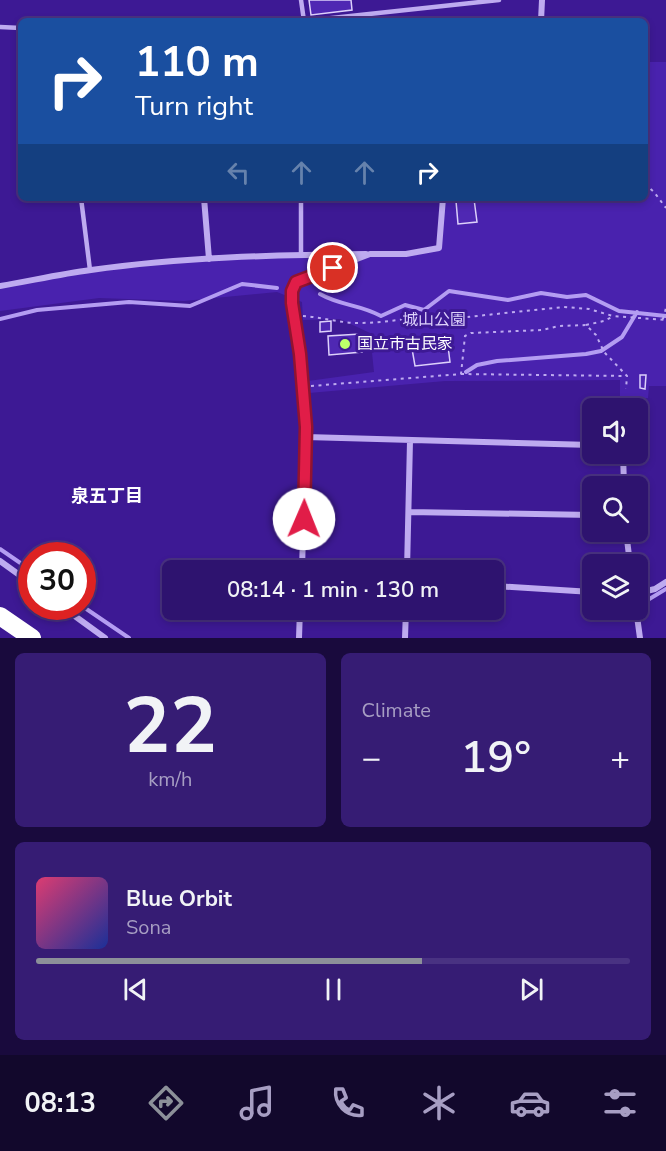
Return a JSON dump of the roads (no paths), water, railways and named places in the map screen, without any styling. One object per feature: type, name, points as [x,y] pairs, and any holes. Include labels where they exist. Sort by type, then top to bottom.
[{"type":"highway","points":[[0,616],[32,638]]},
{"type":"street","points":[[541,18],[542,0]]},
{"type":"street","points":[[204,201],[209,259]]},
{"type":"street","points":[[0,286],[90,270],[209,259],[406,254],[439,248],[443,201]]},
{"type":"street","points":[[302,560],[306,437],[300,354],[293,316],[292,291],[296,282],[370,254]]},
{"type":"street","points":[[306,437],[582,445]]},
{"type":"street","points":[[407,560],[410,441]]},
{"type":"street","points":[[408,512],[582,515]]},
{"type":"street","points":[[0,561],[18,574]]},
{"type":"street","points":[[648,591],[666,582]]},
{"type":"street","points":[[504,587],[582,591]]},
{"type":"street","points":[[80,620],[105,638]]},
{"type":"street","points":[[299,638],[300,620]]},
{"type":"street","points":[[405,638],[406,620]]},
{"type":"street","points":[[638,620],[640,638]]},
{"type":"lane","points":[[302,0],[304,18]]},
{"type":"lane","points":[[332,18],[499,0]]},
{"type":"lane","points":[[0,27],[18,28]]},
{"type":"lane","points":[[81,201],[90,270]]},
{"type":"lane","points":[[301,201],[301,255]]},
{"type":"waterway","points":[[0,319],[37,310],[129,302],[190,306],[242,284],[277,288]]},
{"type":"waterway","points":[[320,294],[381,316],[405,305],[424,310],[449,291],[508,300],[541,293],[567,297],[586,295],[619,311],[666,316]]},
{"type":"waterway","points":[[466,372],[477,365],[497,361],[601,351],[622,337],[637,312]]},
{"type":"waterway","points":[[0,549],[18,561]]},
{"type":"waterway","points":[[648,600],[666,589]]},
{"type":"waterway","points":[[96,616],[129,638]]},
{"type":"place","name":"国立市古民家","points":[[345,344]]},
{"type":"district","name":"泉五丁目","points":[[107,496]]},
{"type":"park label","name":"城山公園","points":[[434,320]]}]
